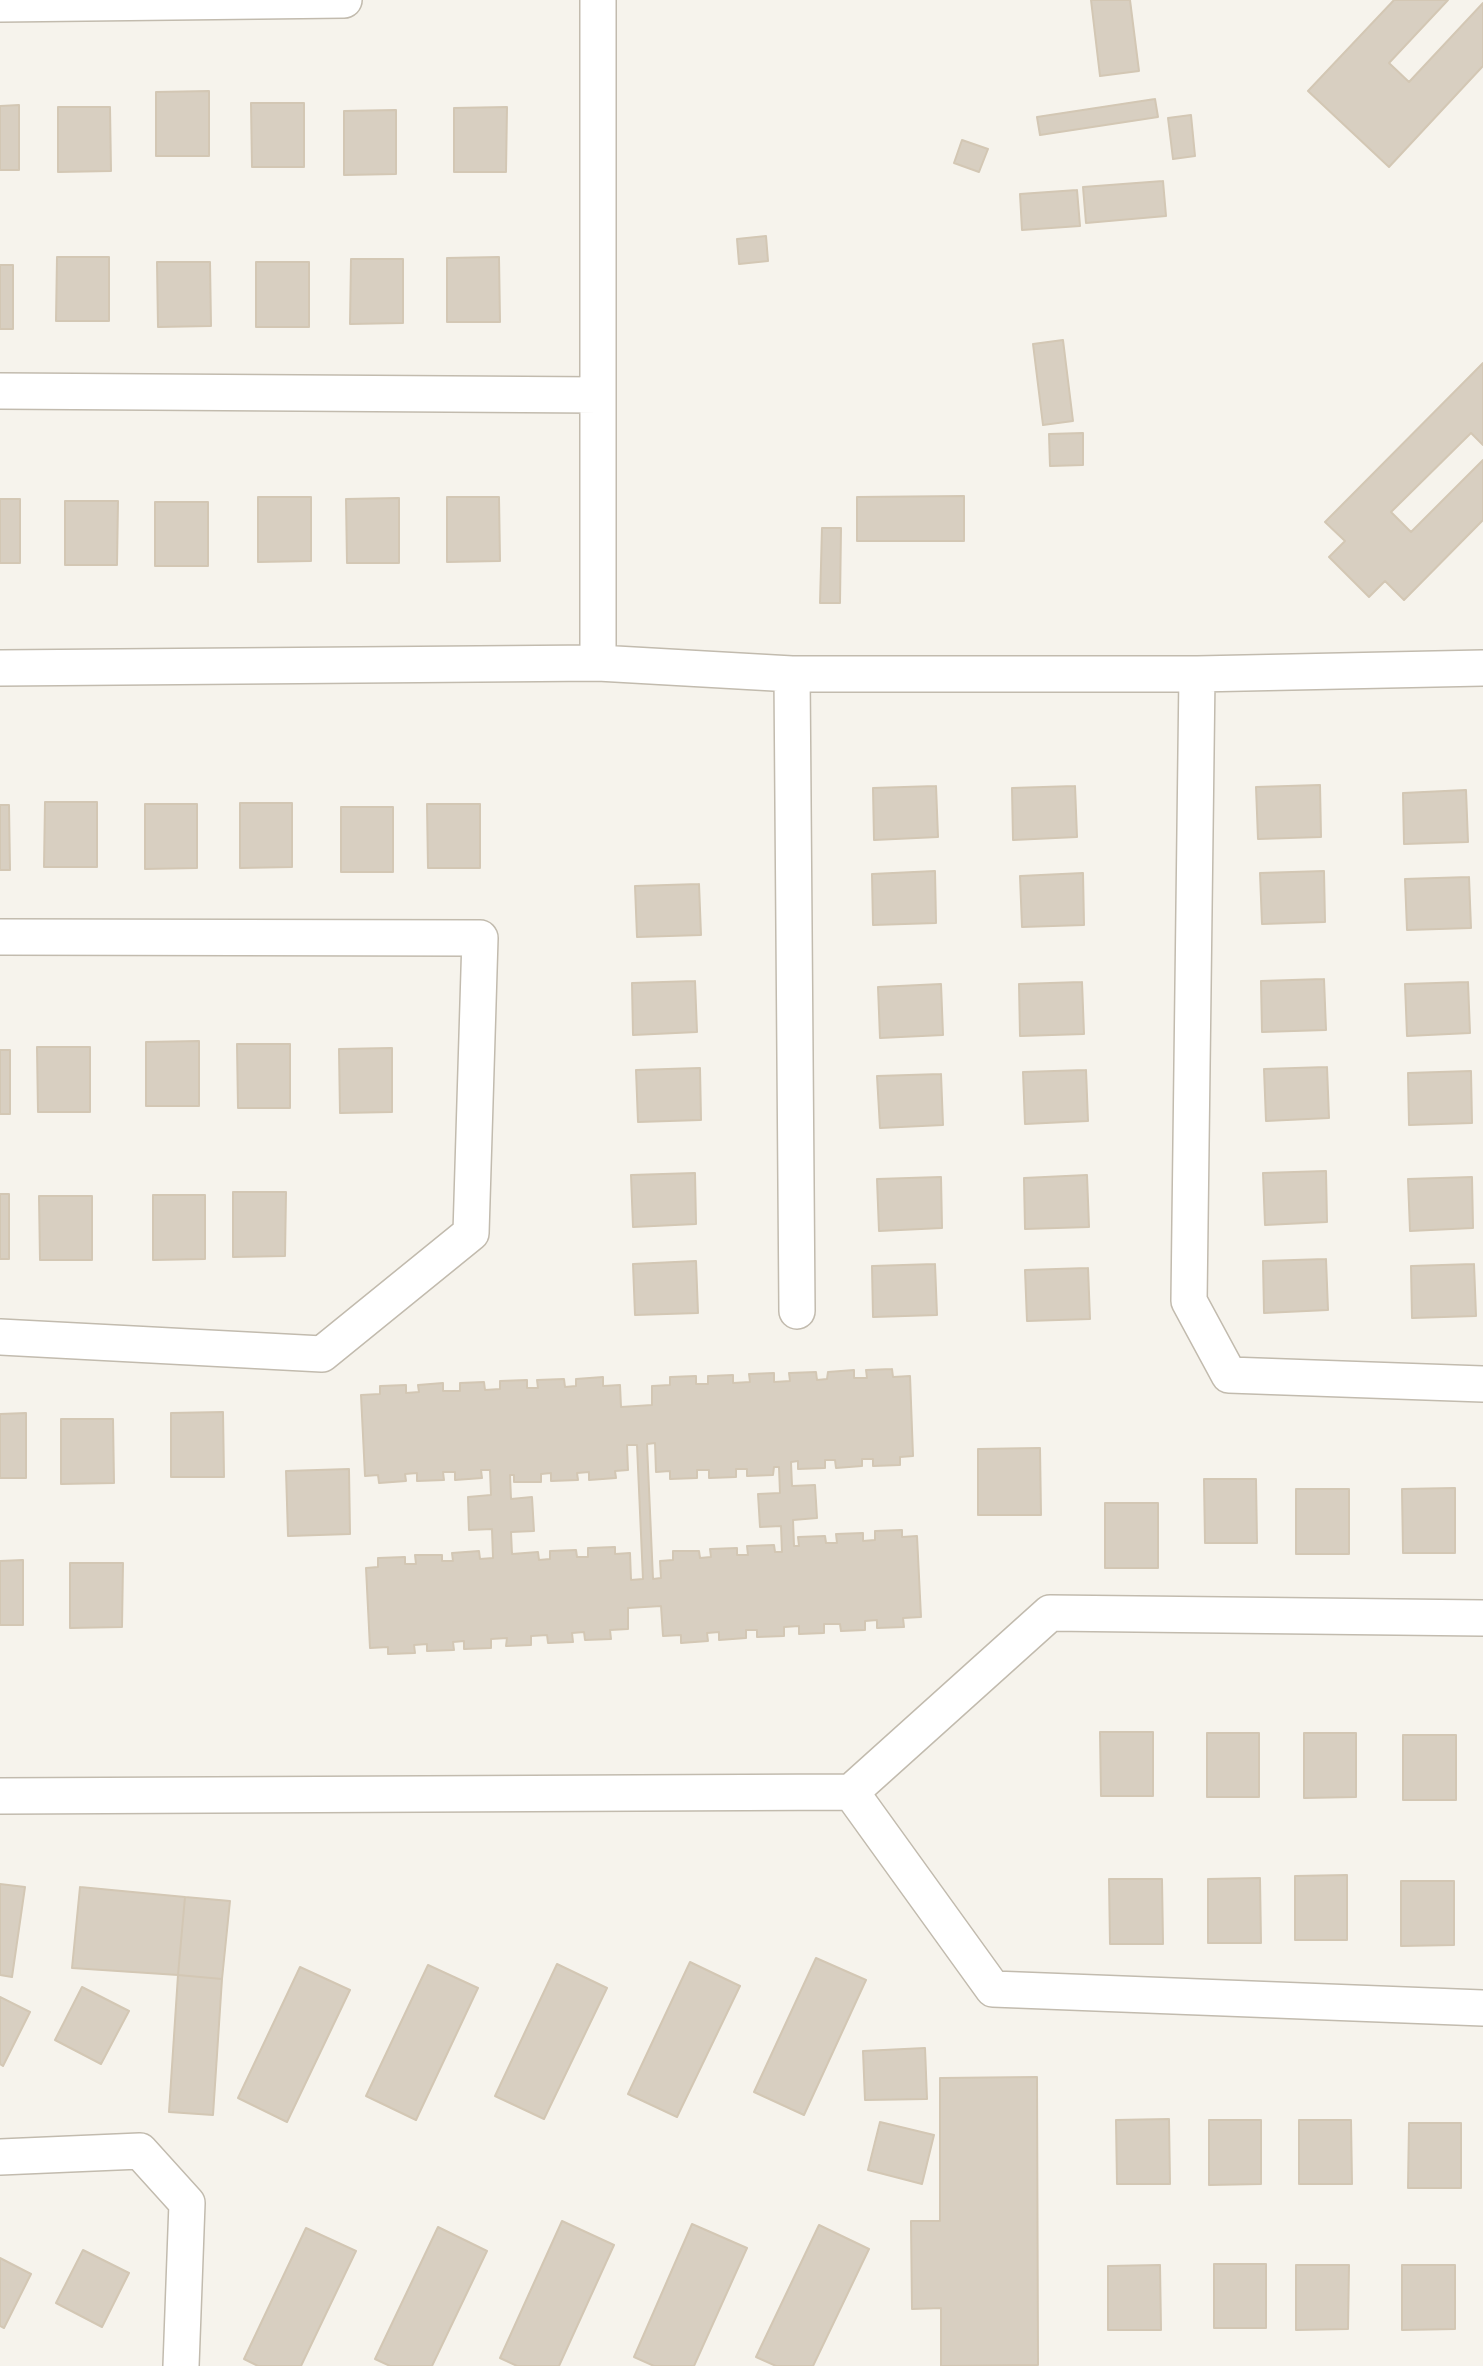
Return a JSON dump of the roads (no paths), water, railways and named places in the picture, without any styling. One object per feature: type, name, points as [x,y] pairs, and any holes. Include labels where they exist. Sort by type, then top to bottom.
[{"type":"street","points":[[0,4],[344,0]]},
{"type":"street","points":[[597,0],[598,663]]},
{"type":"street","points":[[0,391],[598,395]]},
{"type":"street","points":[[0,668],[598,663],[792,674],[1197,674],[1483,668]]},
{"type":"street","points":[[792,674],[797,1311]]},
{"type":"street","points":[[1197,674],[1189,1301],[1229,1375],[1483,1384]]},
{"type":"street","points":[[0,937],[480,937],[471,1233],[322,1354],[0,1337]]},
{"type":"street","points":[[0,1796],[851,1792],[1049,1613],[1483,1618]]},
{"type":"street","points":[[851,1792],[993,1989],[1483,2008]]},
{"type":"street","points":[[0,2157],[140,2151],[187,2203],[181,2366]]}]
